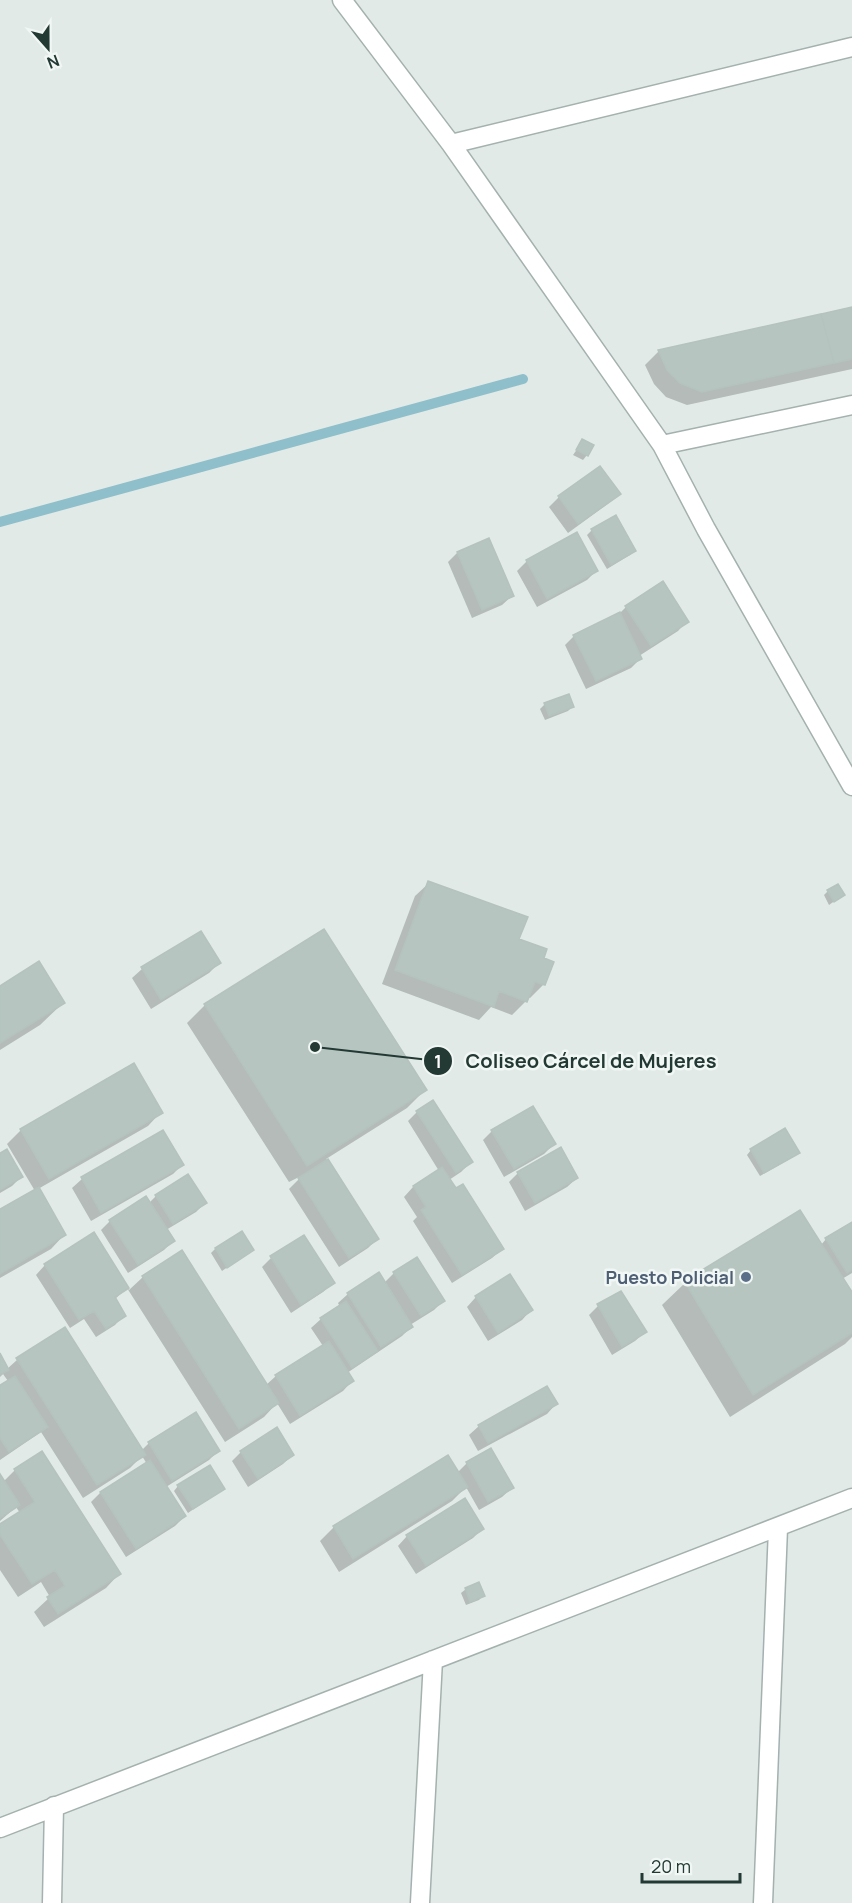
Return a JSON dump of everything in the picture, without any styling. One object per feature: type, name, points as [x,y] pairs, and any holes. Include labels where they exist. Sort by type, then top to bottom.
[{"type":"street","points":[[342,0],[451,144],[662,445],[706,529],[852,786]]},
{"type":"street","points":[[451,144],[852,47]]},
{"type":"street","points":[[662,445],[852,405]]},
{"type":"street","points":[[0,1828],[852,1498]]},
{"type":"street","points":[[764,1903],[778,1528]]},
{"type":"street","points":[[420,1903],[433,1660]]},
{"type":"street","points":[[52,1903],[54,1806]]},
{"type":"building","points":[[852,307],[852,359],[834,363],[821,314]]},
{"type":"building","points":[[821,314],[834,363],[702,392],[680,383],[667,370],[658,350]]},
{"type":"building","points":[[582,439],[594,445],[588,456],[576,450]]},
{"type":"building","points":[[600,466],[621,494],[578,524],[558,496]]},
{"type":"building","points":[[616,515],[636,551],[611,565],[591,529]]},
{"type":"building","points":[[577,532],[598,571],[547,599],[526,560]]},
{"type":"building","points":[[489,538],[514,596],[482,610],[457,552]]},
{"type":"building","points":[[663,581],[689,622],[651,646],[625,606]]},
{"type":"building","points":[[620,612],[642,659],[596,681],[573,635]]},
{"type":"building","points":[[569,694],[574,707],[549,716],[544,703]]},
{"type":"building","points":[[428,881],[528,917],[519,939],[547,949],[544,958],[554,962],[545,985],[535,982],[527,1002],[499,991],[494,1007],[395,970]]},
{"type":"building","points":[[838,884],[845,895],[834,902],[827,890]]},
{"type":"building","points":[[324,929],[427,1090],[307,1166],[204,1004]]},
{"type":"building","points":[[201,931],[221,963],[161,1000],[141,967]]},
{"type":"building","points":[[39,961],[65,1003],[0,1043],[0,986]]},
{"type":"building","points":[[134,1063],[163,1113],[49,1179],[20,1129]]},
{"type":"building","points":[[433,1100],[473,1162],[456,1173],[416,1111]]},
{"type":"building","points":[[533,1106],[556,1144],[514,1169],[491,1130]]},
{"type":"building","points":[[785,1128],[800,1153],[764,1173],[750,1149]]},
{"type":"building","points":[[163,1130],[184,1165],[101,1213],[81,1177]]},
{"type":"building","points":[[561,1147],[578,1178],[535,1203],[517,1172]]},
{"type":"building","points":[[7,1149],[23,1177],[0,1190],[0,1153]]},
{"type":"building","points":[[328,1159],[379,1239],[349,1258],[298,1178]]},
{"type":"building","points":[[442,1167],[456,1188],[463,1184],[504,1249],[462,1275],[421,1210],[426,1207],[413,1186]]},
{"type":"building","points":[[188,1174],[207,1203],[173,1224],[155,1195]]},
{"type":"building","points":[[39,1187],[66,1235],[0,1274],[0,1209]]},
{"type":"building","points":[[146,1196],[175,1241],[138,1265],[109,1220]]},
{"type":"building","points":[[800,1210],[852,1292],[852,1333],[753,1395],[684,1281]]},
{"type":"building","points":[[852,1222],[852,1270],[847,1273],[825,1238]]},
{"type":"building","points":[[242,1231],[254,1250],[227,1268],[215,1248]]},
{"type":"building","points":[[94,1232],[129,1288],[115,1297],[126,1316],[106,1329],[94,1311],[79,1320],[44,1264]]},
{"type":"building","points":[[304,1235],[335,1283],[301,1305],[270,1256]]},
{"type":"building","points":[[182,1250],[279,1403],[239,1429],[142,1276]]},
{"type":"building","points":[[417,1257],[445,1301],[421,1316],[393,1272]]},
{"type":"building","points":[[379,1272],[413,1327],[381,1347],[347,1293]]},
{"type":"building","points":[[510,1274],[533,1310],[498,1333],[475,1296]]},
{"type":"building","points":[[621,1291],[647,1332],[622,1347],[597,1304]]},
{"type":"building","points":[[346,1301],[378,1351],[352,1368],[320,1318]]},
{"type":"building","points":[[65,1327],[146,1455],[97,1485],[16,1358]]},
{"type":"building","points":[[329,1341],[354,1381],[300,1416],[275,1375]]},
{"type":"building","points":[[0,1353],[9,1370],[0,1375]]},
{"type":"building","points":[[15,1376],[48,1427],[9,1452],[0,1438],[0,1385]]},
{"type":"building","points":[[547,1386],[558,1404],[488,1443],[478,1425]]},
{"type":"building","points":[[196,1412],[220,1451],[172,1481],[148,1442]]},
{"type":"building","points":[[277,1427],[294,1455],[258,1479],[240,1451]]},
{"type":"building","points":[[491,1448],[514,1488],[488,1502],[466,1462]]},
{"type":"building","points":[[42,1451],[121,1574],[58,1614],[47,1597],[65,1586],[55,1570],[32,1584],[0,1535],[0,1524],[35,1502],[14,1469]]},
{"type":"building","points":[[448,1455],[468,1487],[353,1559],[333,1526]]},
{"type":"building","points":[[150,1460],[186,1516],[136,1549],[100,1492]]},
{"type":"building","points":[[210,1465],[225,1489],[193,1509],[177,1485]]},
{"type":"building","points":[[0,1474],[20,1505],[0,1518]]},
{"type":"building","points":[[465,1498],[484,1529],[426,1566],[406,1535]]},
{"type":"building","points":[[479,1582],[485,1596],[470,1602],[465,1588]]},
{"type":"waterway","points":[[0,522],[523,379]]},
{"type":"place","name":"Coliseo Cárcel de Mujeres","points":[[315,1047]]},
{"type":"place","name":"Puesto Policial","points":[[746,1277]]}]
